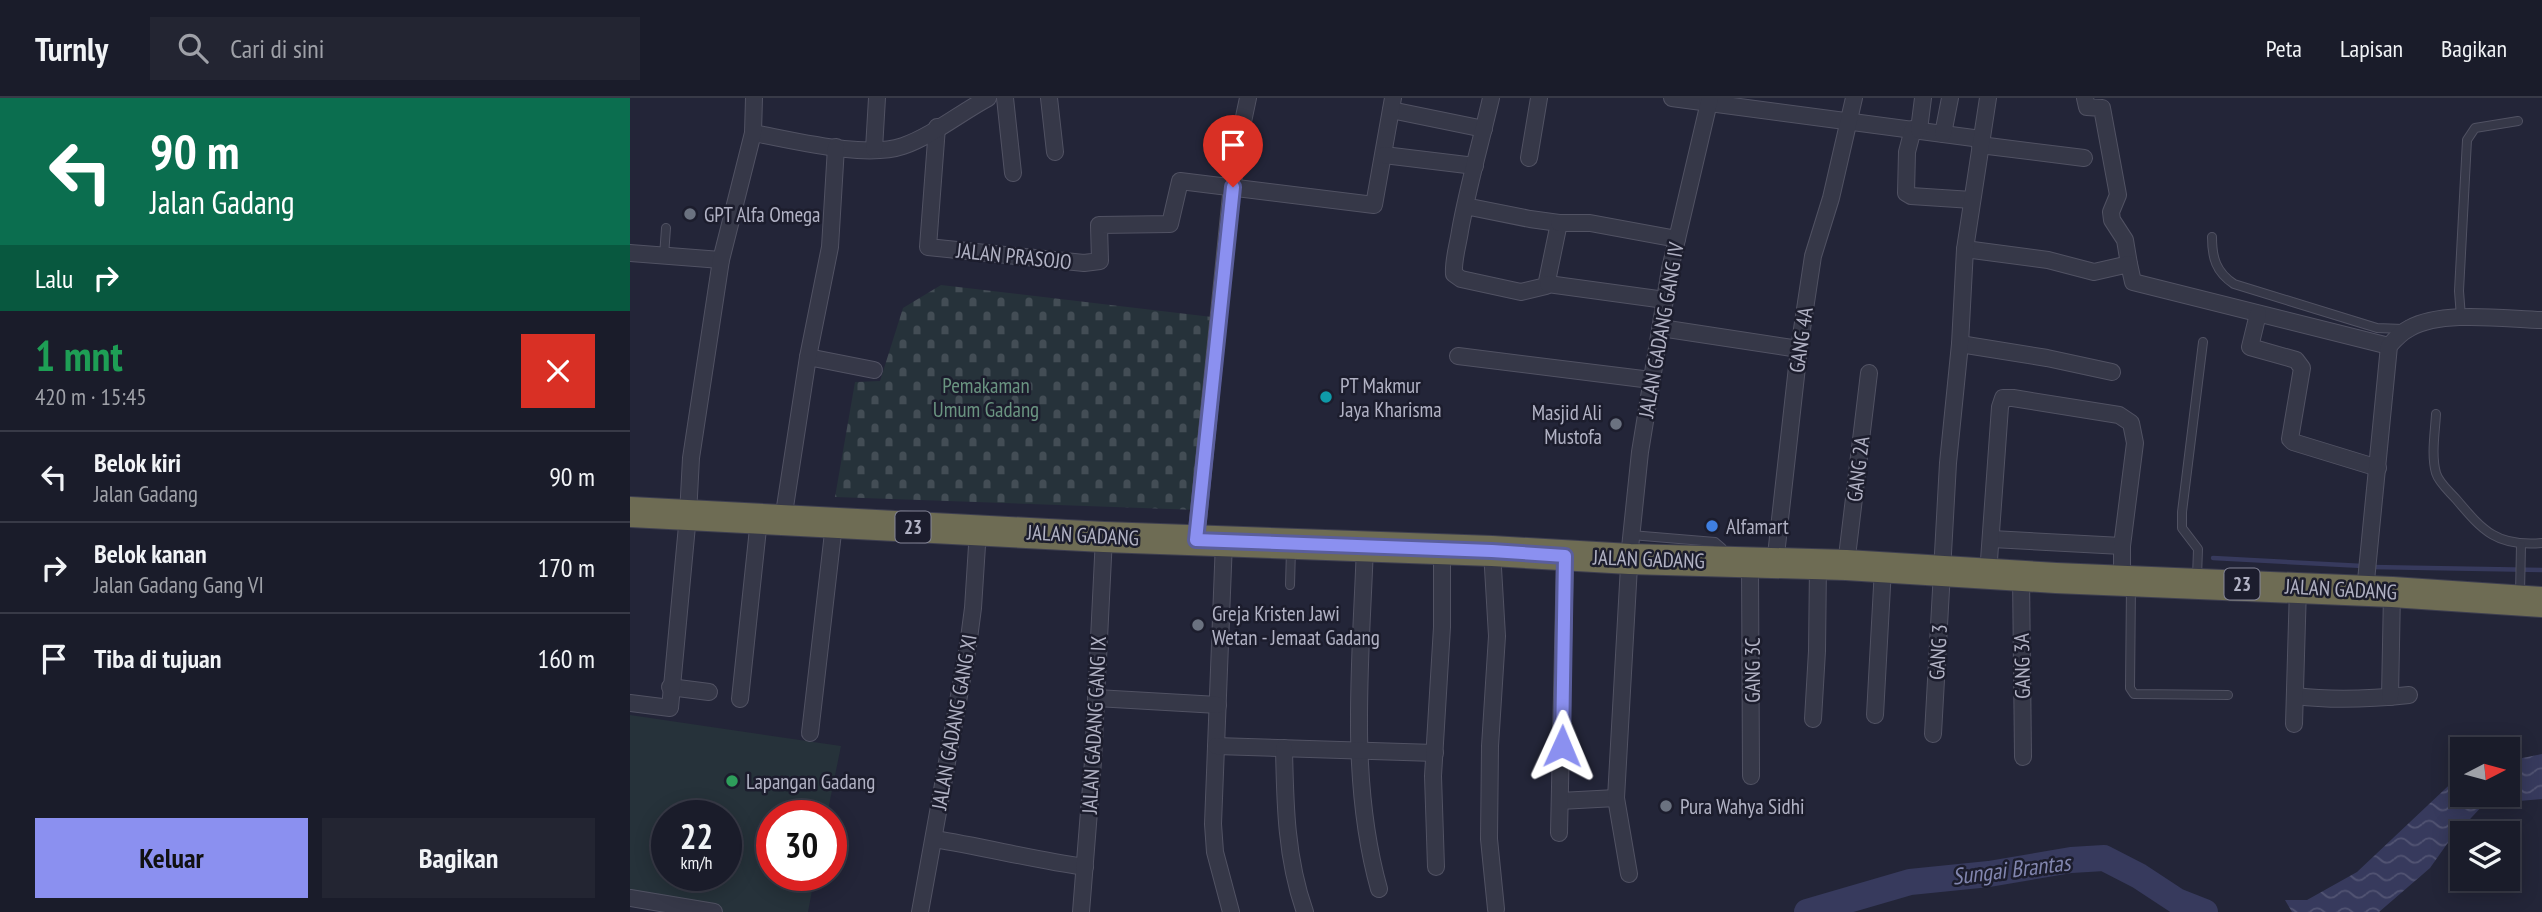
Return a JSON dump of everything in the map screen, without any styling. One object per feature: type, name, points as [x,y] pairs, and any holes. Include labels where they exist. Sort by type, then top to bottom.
[{"type":"highway","name":"JALAN GADANG","points":[[630,512],[1104,537],[1565,556],[1630,547],[1720,562],[1832,565],[2056,578],[2298,587],[2373,579],[2527,594]]},
{"type":"street","points":[[630,703],[670,708],[691,458],[721,260],[753,133],[754,98]]},
{"type":"street","points":[[873,149],[877,98]]},
{"type":"street","points":[[753,133],[836,147],[873,149],[903,146],[988,98]]},
{"type":"street","points":[[1005,98],[1013,173]]},
{"type":"street","points":[[1049,98],[1055,152]]},
{"type":"street","points":[[1231,912],[1215,852],[1213,824],[1218,705],[1210,540],[1233,187],[1248,98]]},
{"type":"street","points":[[1492,98],[1465,206],[1454,276],[1521,292],[1548,284],[1665,300]]},
{"type":"street","points":[[1529,158],[1539,98]]},
{"type":"street","points":[[1672,98],[1794,106],[1850,121],[2084,158]]},
{"type":"street","name":"GANG 4A","points":[[1763,564],[1813,256],[1831,198],[1854,98]]},
{"type":"street","points":[[1923,98],[1916,130],[1907,152],[1906,194],[1972,200]]},
{"type":"street","points":[[1943,134],[1950,98]]},
{"type":"street","name":"GANG 3","points":[[1934,734],[1948,463],[1960,344],[1965,249],[1988,98]]},
{"type":"street","points":[[2085,98],[2087,107],[2102,108],[2118,195],[2110,212],[2125,240],[2133,282],[2389,346]]},
{"type":"street","name":"JALAN GADANG GANG IV","points":[[1629,874],[1616,798],[1630,547],[1640,452],[1665,300],[1709,100]]},
{"type":"street","points":[[1233,187],[1373,206],[1392,104],[1484,129]]},
{"type":"street","name":"JALAN PRASOJO","points":[[937,127],[928,247],[1083,263],[1100,261],[1099,225],[1170,224],[1180,181],[1233,187]]},
{"type":"street","points":[[740,699],[771,520],[830,247],[836,147]]},
{"type":"street","points":[[1384,155],[1475,166]]},
{"type":"street","points":[[1465,206],[1530,219],[1590,223],[1677,239]]},
{"type":"street","points":[[1548,284],[1559,223]]},
{"type":"street","points":[[1965,249],[2048,260],[2094,272],[2129,264]]},
{"type":"street","points":[[630,253],[721,260]]},
{"type":"street","points":[[2258,314],[2250,347],[2296,360],[2302,368],[2290,439],[2292,442],[2378,468]]},
{"type":"street","points":[[2390,697],[2373,579],[2378,468],[2389,346],[2408,329],[2431,321],[2460,318],[2542,320]]},
{"type":"street","points":[[1661,328],[1799,349]]},
{"type":"street","points":[[1960,344],[2112,372]]},
{"type":"street","points":[[1458,356],[1651,380]]},
{"type":"street","points":[[808,358],[874,370]]},
{"type":"street","name":"GANG 2A","points":[[1813,719],[1818,651],[1869,373]]},
{"type":"street","points":[[1988,574],[2000,407],[2003,398],[2012,398],[2119,415],[2131,423],[2135,443],[2122,546],[2127,580]]},
{"type":"street","points":[[810,733],[834,524]]},
{"type":"street","name":"JALAN GADANG GANG XI","points":[[920,912],[968,646],[978,530]]},
{"type":"street","name":"JALAN GADANG GANG IX","points":[[1081,912],[1104,537]]},
{"type":"street","points":[[1992,539],[2122,546]]},
{"type":"street","points":[[2056,578],[2059,542]]},
{"type":"street","points":[[1365,546],[1358,750],[1366,821],[1379,890]]},
{"type":"street","points":[[1436,867],[1434,753],[1442,627],[1442,550]]},
{"type":"street","points":[[1492,551],[1497,636],[1490,746],[1489,839],[1496,909]]},
{"type":"street","points":[[1559,833],[1565,556]]},
{"type":"street","name":"GANG 3C","points":[[1751,776],[1763,564]]},
{"type":"street","points":[[1875,715],[1883,568]]},
{"type":"street","name":"GANG 3A","points":[[2021,576],[2023,757]]},
{"type":"street","points":[[2294,724],[2298,587]]},
{"type":"street","points":[[670,687],[709,692]]},
{"type":"street","points":[[2296,696],[2325,700],[2409,695]]},
{"type":"street","points":[[1096,698],[1218,705]]},
{"type":"street","points":[[1216,746],[1434,753]]},
{"type":"street","points":[[1283,748],[1286,820],[1298,893],[1305,912]]},
{"type":"street","points":[[1560,801],[1616,798]]},
{"type":"street","points":[[934,839],[998,849],[1029,859],[1085,867]]},
{"type":"street","points":[[630,898],[713,912]]},
{"type":"lane","points":[[2460,318],[2459,291],[2468,140],[2475,128],[2518,121]]},
{"type":"lane","points":[[664,256],[666,228]]},
{"type":"lane","points":[[2212,237],[2212,256],[2218,269],[2224,278],[2234,284],[2377,328],[2408,329]]},
{"type":"lane","points":[[2196,582],[2198,549],[2182,528],[2182,512],[2203,342]]},
{"type":"lane","points":[[2436,414],[2434,464],[2437,477],[2476,523],[2506,542],[2521,545],[2542,543]]},
{"type":"lane","points":[[1290,585],[1291,544]]},
{"type":"lane","points":[[2521,545],[2521,563],[2527,594]]},
{"type":"lane","points":[[2127,580],[2130,688],[2134,694],[2228,695]]},
{"type":"green space","name":"Pemakaman Umum Gadang","points":[[941,285],[1212,317],[1198,510],[835,497],[855,382],[880,381],[903,308]]},
{"type":"green space","name":"Lapangan Gadang","points":[[630,715],[841,746],[830,800],[756,800],[756,891],[812,891],[808,912],[720,912],[630,896]]},
{"type":"water","points":[[2542,754],[2542,799],[2520,801],[2520,759]]},
{"type":"water","points":[[2450,784],[2450,807],[2481,807],[2468,821],[2450,821],[2450,841],[2430,868],[2379,912],[2292,912],[2285,900],[2307,900],[2357,872]]},
{"type":"waterway","points":[[2213,558],[2363,566]]},
{"type":"waterway","points":[[2371,567],[2542,570]]},
{"type":"waterway","name":"Sungai Brantas","points":[[1807,912],[1910,882],[2104,858],[2139,876],[2177,901],[2205,912]]},
{"type":"place","name":"GPT Alfa Omega","points":[[690,214]]},
{"type":"place","name":"PT Makmur Jaya Kharisma","points":[[1326,397]]},
{"type":"place","name":"Masjid Ali Mustofa","points":[[1616,424]]},
{"type":"place","name":"Alfamart","points":[[1712,526]]},
{"type":"place","name":"Greja Kristen Jawi Wetan - Jemaat Gadang","points":[[1198,625]]},
{"type":"place","name":"Lapangan Gadang","points":[[732,781]]},
{"type":"place","name":"Pura Wahya Sidhi","points":[[1666,806]]},
{"type":"route","points":[[1233,187],[1196,540],[1565,556],[1562,746]]}]
